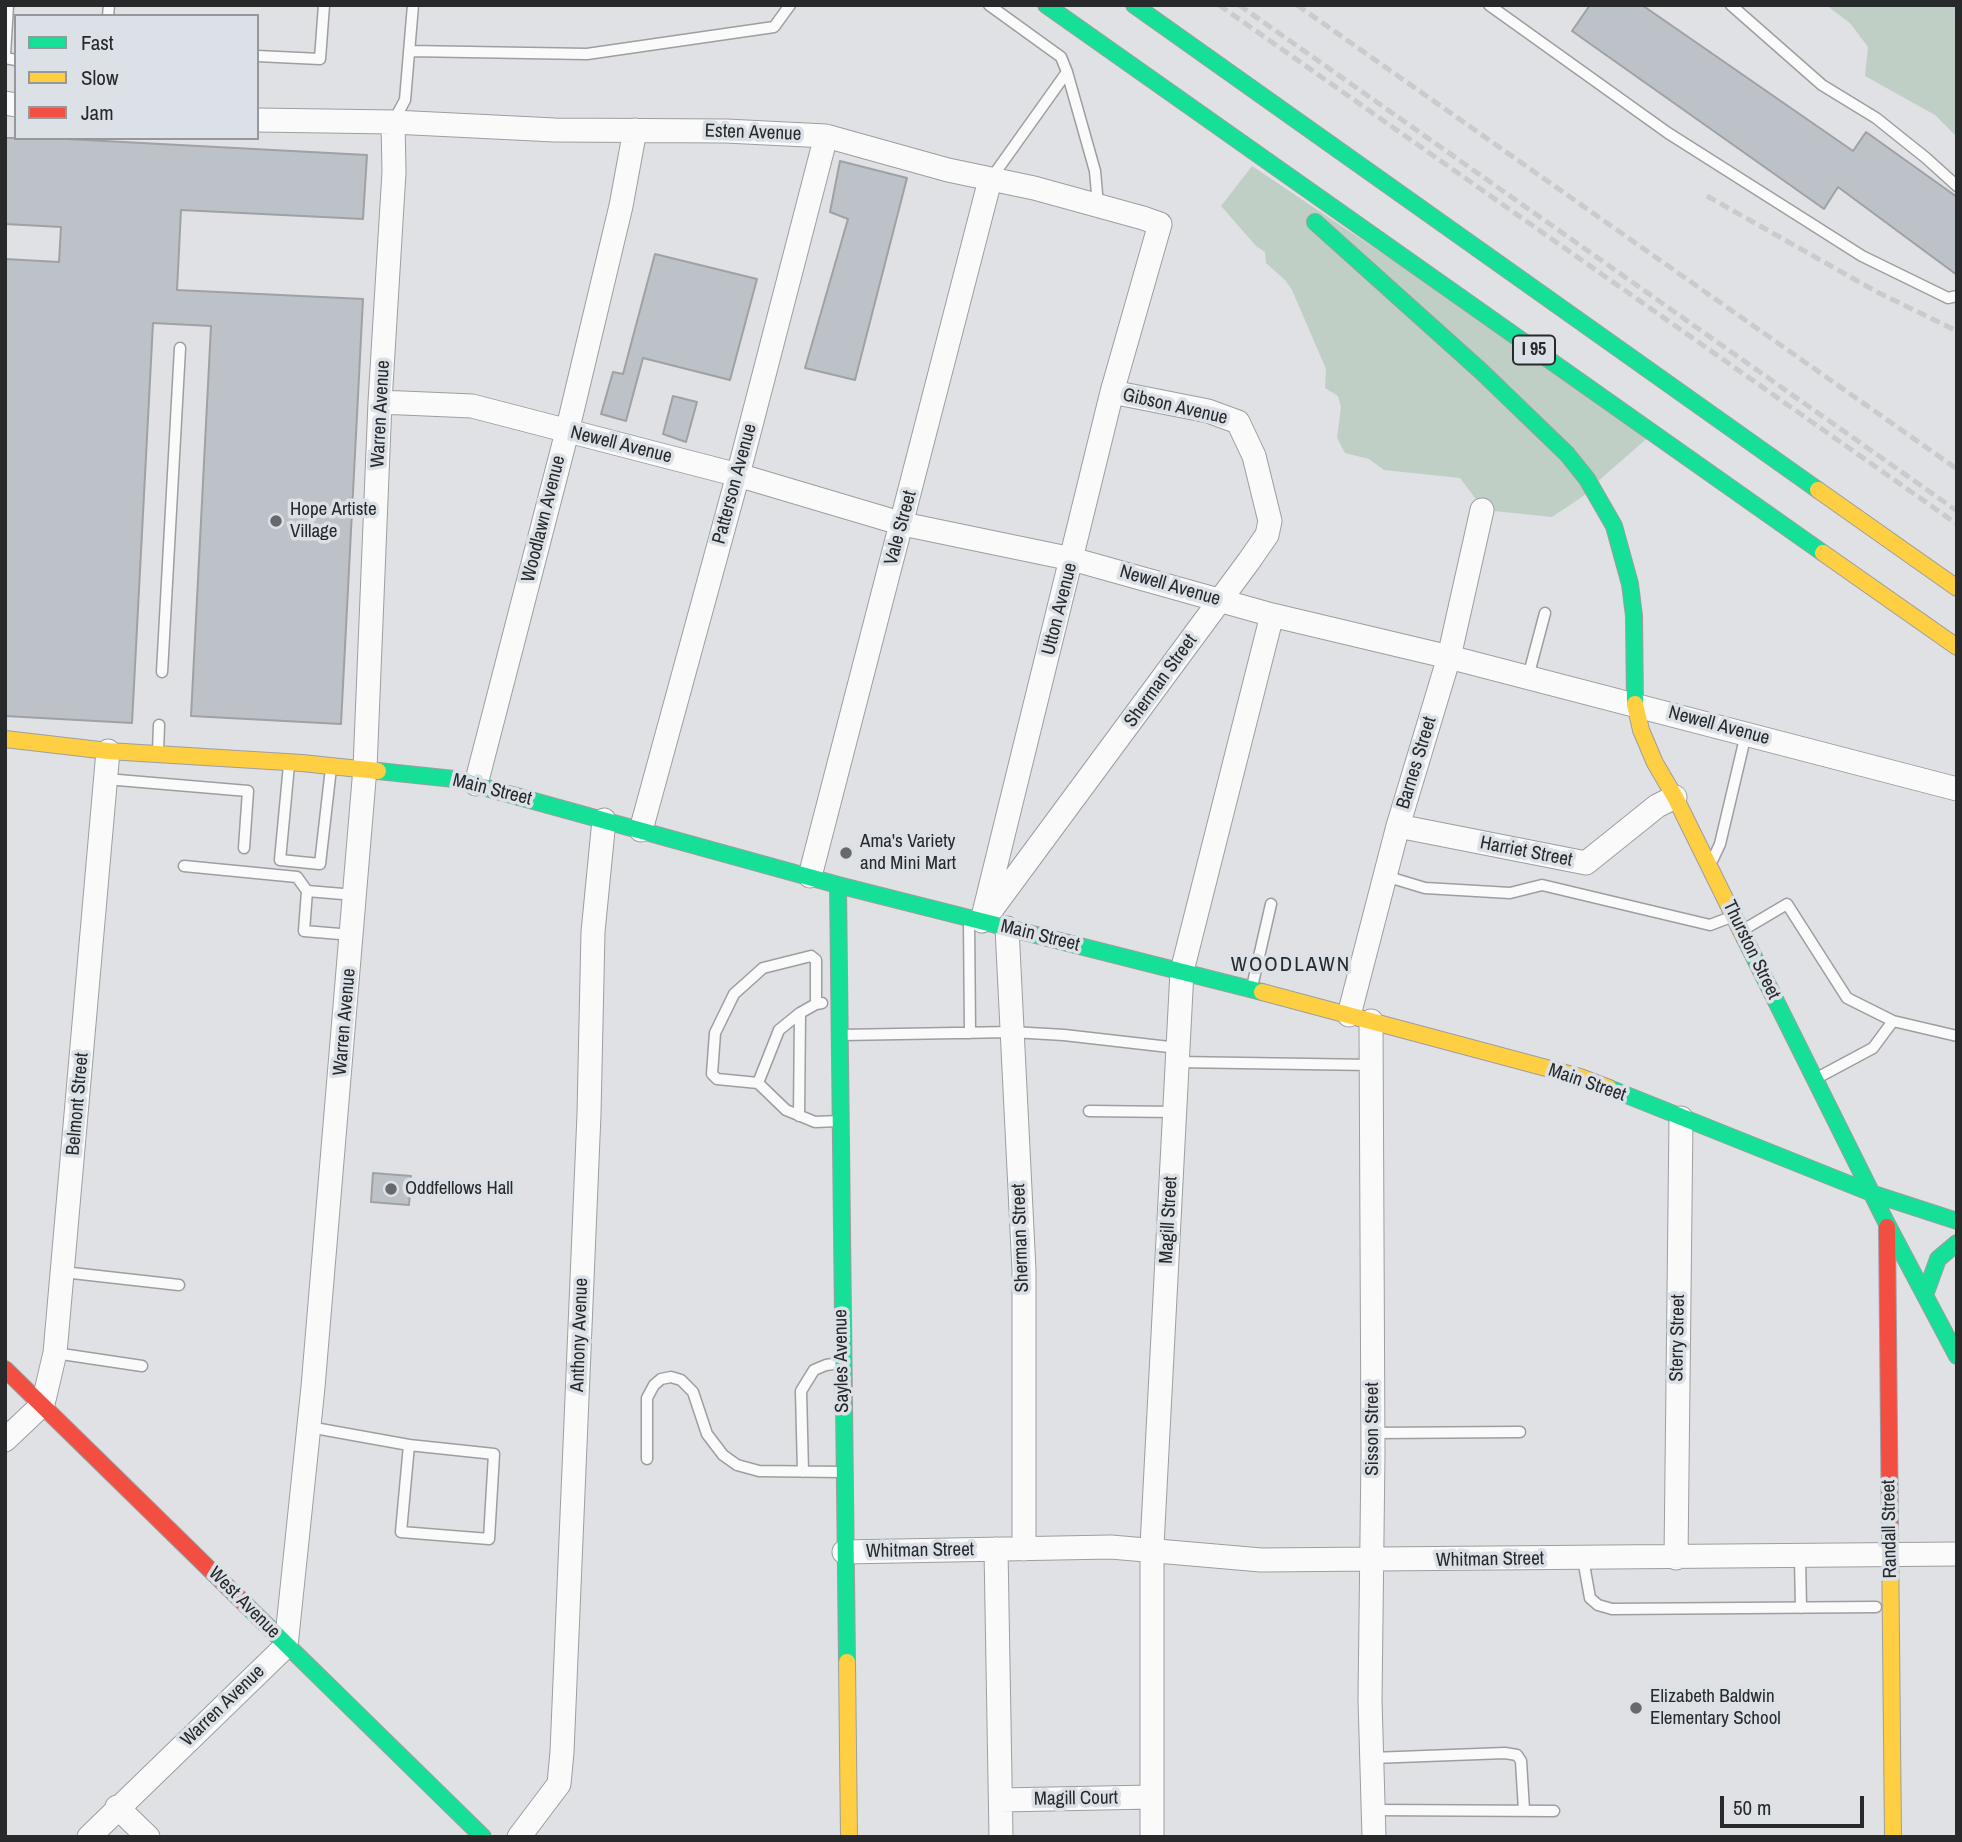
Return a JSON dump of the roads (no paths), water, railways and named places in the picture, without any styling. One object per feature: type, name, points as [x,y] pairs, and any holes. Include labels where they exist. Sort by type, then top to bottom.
[{"type":"main road","name":"I 95","points":[[1046,5],[1957,647]]},
{"type":"main road","name":"I 95","points":[[1134,5],[1957,588]]},
{"type":"main road","points":[[1112,51],[1257,173]]},
{"type":"main road","name":"Thurston Street","points":[[1299,208],[1482,372],[1567,454],[1587,479],[1614,526],[1630,584],[1634,616],[1635,704],[1641,730],[1655,763],[1675,797],[1874,1194]]},
{"type":"main road","name":"Main Street","points":[[5,739],[153,754],[209,766],[289,762],[454,779],[838,885],[1182,971],[1580,1077],[1681,1118],[1818,1166],[1874,1194],[1957,1221]]},
{"type":"main road","name":"Sayles Avenue","points":[[838,885],[849,1837]]},
{"type":"main road","points":[[1828,1142],[1832,1111]]},
{"type":"main road","points":[[1874,1194],[1957,1356]]},
{"type":"main road","name":"Randall Street","points":[[1886,1222],[1893,1837]]},
{"type":"main road","points":[[1925,1295],[1938,1259],[1957,1243]]},
{"type":"main road","name":"West Avenue","points":[[5,1369],[483,1837]]},
{"type":"street","name":"Esten Avenue","points":[[259,120],[826,136],[948,170],[1098,205],[1160,225],[1139,298]]},
{"type":"street","name":"Warren Avenue","points":[[89,1837],[286,1646],[309,1427],[365,768],[380,402],[393,199],[393,122]]},
{"type":"street","name":"Woodlawn Avenue","points":[[476,785],[621,206],[635,130]]},
{"type":"street","name":"Patterson Avenue","points":[[641,830],[738,475],[826,136]]},
{"type":"street","name":"Vale Street","points":[[810,876],[990,180]]},
{"type":"street","name":"Utton Avenue","points":[[976,920],[1072,559],[1112,392],[1139,298]]},
{"type":"street","name":"Gibson Avenue","points":[[1112,392],[1209,411],[1238,422]]},
{"type":"street","name":"Newell Avenue","points":[[380,402],[472,406],[738,475],[902,524],[1072,559],[1272,615],[1635,704],[1957,789]]},
{"type":"street","name":"Sherman Street","points":[[976,920],[1267,535],[1270,522],[1254,456],[1238,422]]},
{"type":"street","name":"Barnes Street","points":[[1360,1018],[1385,876],[1449,657],[1482,510]]},
{"type":"street","name":"Magill Street","points":[[1152,1837],[1152,1551],[1182,971],[1272,615]]},
{"type":"street","name":"Belmont Street","points":[[43,1404],[55,1353],[108,751]]},
{"type":"street","name":"Harriet Street","points":[[1398,826],[1586,863],[1657,806],[1675,797]]},
{"type":"street","name":"Anthony Avenue","points":[[519,1837],[559,1784],[562,1752],[589,1114],[593,932],[604,820]]},
{"type":"street","name":"Sherman Street","points":[[1007,928],[1024,1270],[1024,1549]]},
{"type":"street","name":"Sisson Street","points":[[1360,1018],[1371,1065],[1374,1837]]},
{"type":"street","name":"Sterry Street","points":[[1676,1558],[1681,1118]]},
{"type":"street","points":[[5,1440],[43,1404]]},
{"type":"street","name":"Whitman Street","points":[[844,1552],[1111,1547],[1261,1560],[1371,1561],[1957,1555]]},
{"type":"street","points":[[996,1549],[1000,1837]]},
{"type":"street","name":"Magill Court","points":[[1001,1800],[1152,1797]]},
{"type":"street","points":[[117,1807],[148,1837]]},
{"type":"lane","points":[[5,57],[8,5]]},
{"type":"lane","points":[[259,56],[320,59],[324,5]]},
{"type":"lane","points":[[393,122],[405,100],[413,5]]},
{"type":"lane","points":[[409,51],[587,54],[774,27],[790,5]]},
{"type":"lane","points":[[989,5],[1060,57],[1068,72],[1094,171],[1098,205]]},
{"type":"lane","points":[[1489,5],[1668,133],[1862,256],[1948,298],[1957,296]]},
{"type":"lane","points":[[1731,5],[1822,85],[1876,118],[1957,186]]},
{"type":"lane","points":[[990,180],[1068,72]]},
{"type":"lane","points":[[162,672],[180,348]]},
{"type":"lane","points":[[1528,677],[1545,613]]},
{"type":"lane","points":[[145,783],[159,725]]},
{"type":"lane","points":[[1710,866],[1720,844],[1746,734]]},
{"type":"lane","points":[[289,762],[280,860],[320,864],[331,766]]},
{"type":"lane","points":[[208,788],[209,766]]},
{"type":"lane","points":[[106,779],[248,791],[244,848]]},
{"type":"lane","points":[[184,866],[297,877],[307,891],[304,931],[352,935]]},
{"type":"lane","points":[[1385,876],[1425,888],[1510,893],[1542,886],[1710,925],[1738,923],[1787,904],[1847,998],[1893,1021],[1957,1036]]},
{"type":"lane","points":[[307,891],[355,895]]},
{"type":"lane","points":[[1251,990],[1271,904]]},
{"type":"lane","points":[[970,1033],[976,920]]},
{"type":"lane","points":[[816,1004],[816,960],[811,956],[763,968],[734,994],[715,1033],[712,1074],[718,1079],[758,1083],[786,1110],[815,1122],[840,1121]]},
{"type":"lane","points":[[758,1083],[779,1030],[816,1004],[839,1002]]},
{"type":"lane","points":[[799,1116],[800,1013]]},
{"type":"lane","points":[[1816,1079],[1874,1048],[1893,1021]]},
{"type":"lane","points":[[839,1035],[1012,1032],[1064,1035],[1178,1055],[1371,1065]]},
{"type":"lane","points":[[1088,1111],[1175,1112]]},
{"type":"lane","points":[[63,1272],[179,1285]]},
{"type":"lane","points":[[55,1353],[142,1366]]},
{"type":"lane","points":[[803,1472],[801,1391],[814,1370],[842,1363]]},
{"type":"lane","points":[[647,1459],[647,1398],[654,1385],[661,1379],[671,1377],[681,1380],[693,1392],[707,1434],[723,1455],[737,1465],[759,1471],[843,1472]]},
{"type":"lane","points":[[309,1427],[409,1444],[494,1454],[489,1538],[401,1532],[409,1444]]},
{"type":"lane","points":[[1373,1433],[1520,1432]]},
{"type":"lane","points":[[1800,1557],[1801,1608]]},
{"type":"lane","points":[[1583,1559],[1590,1598],[1598,1605],[1612,1609],[1876,1607]]},
{"type":"lane","points":[[1372,1758],[1505,1753],[1517,1755],[1521,1761],[1524,1810]]},
{"type":"lane","points":[[1374,1810],[1554,1811]]},
{"type":"railway","points":[[1219,5],[1957,524]]},
{"type":"railway","points":[[1239,5],[1957,511]]},
{"type":"railway","points":[[1297,5],[1957,469]]},
{"type":"railway","points":[[1707,196],[1877,292],[1957,331]]},
{"type":"place","name":"Hope Artiste Village","points":[[276,521]]},
{"type":"place","name":"Ama's Variety and Mini Mart","points":[[846,853]]},
{"type":"place","name":"Oddfellows Hall","points":[[391,1189]]},
{"type":"place","name":"Elizabeth Baldwin Elementary School","points":[[1636,1708]]},
{"type":"district","name":"WOODLAWN","points":[[1291,965]]}]
